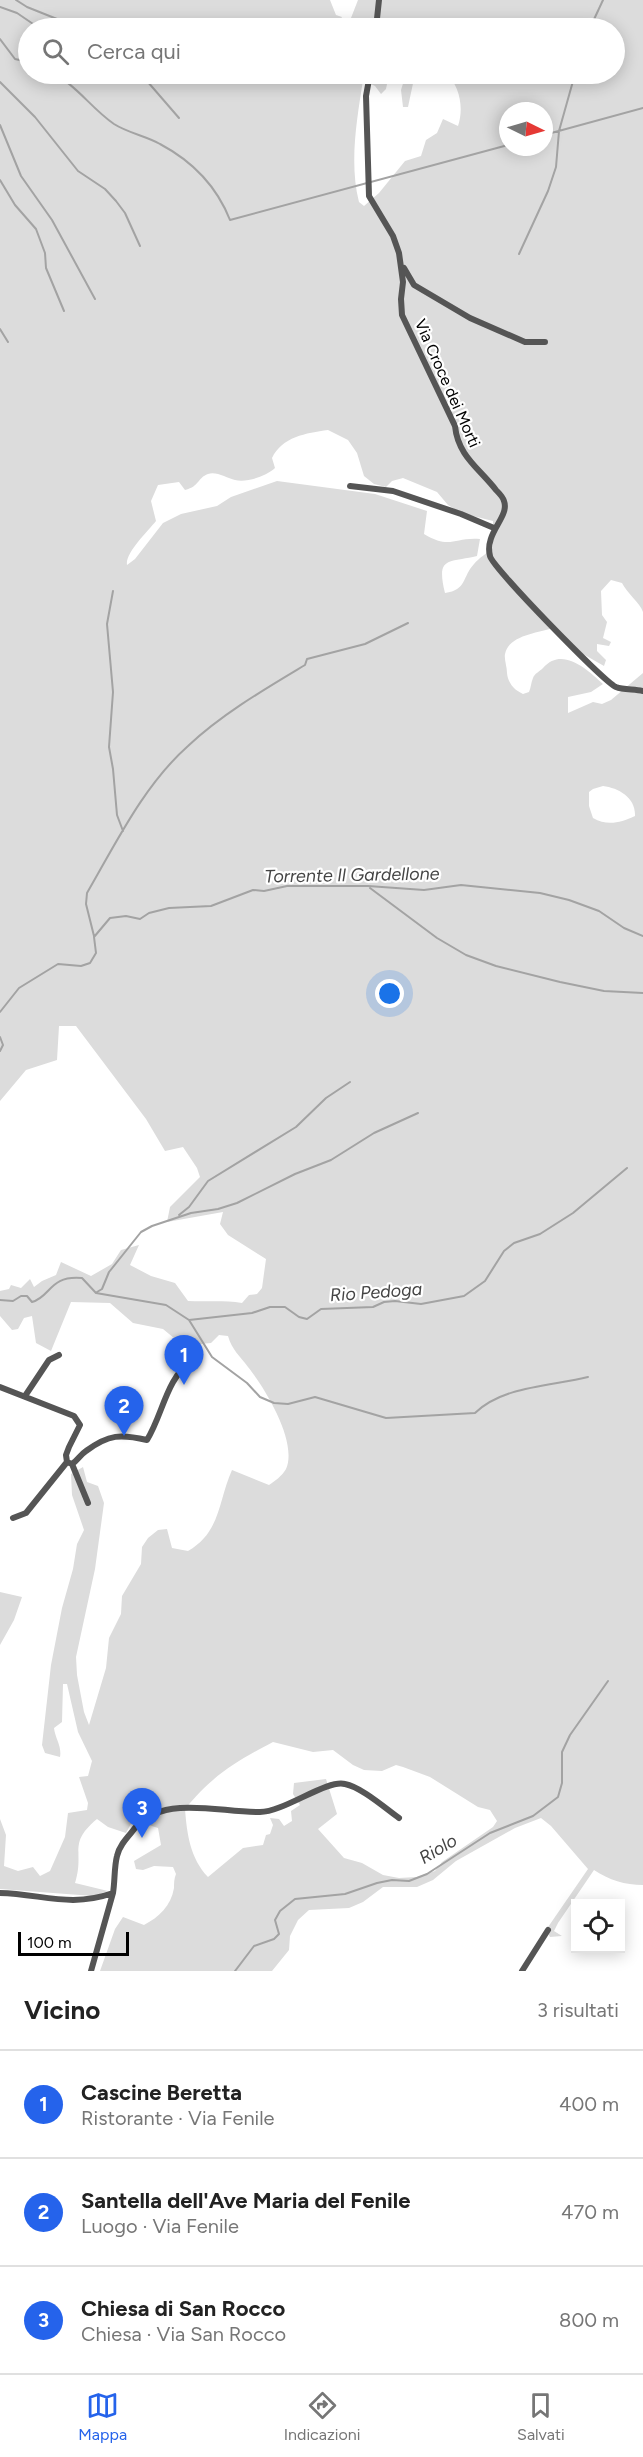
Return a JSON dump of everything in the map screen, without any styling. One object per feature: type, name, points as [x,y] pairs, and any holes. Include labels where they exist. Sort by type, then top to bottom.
[{"type":"street","points":[[377,18],[379,0]]},
{"type":"street","name":"Via Croce dei Morti","points":[[368,84],[366,96],[369,196],[393,236],[402,264],[402,315],[455,426],[456,441],[468,460],[504,500],[503,517],[494,528],[489,543],[492,562],[548,622],[616,687],[643,691]]},
{"type":"street","points":[[402,264],[414,285],[470,318],[525,342],[545,342]]},
{"type":"street","points":[[350,486],[393,492],[461,514],[494,528]]},
{"type":"street","points":[[24,1396],[49,1360],[59,1355]]},
{"type":"street","points":[[13,1518],[26,1513],[70,1463],[79,1460],[83,1452],[119,1434],[147,1440],[173,1381],[185,1365],[192,1360]]},
{"type":"street","points":[[0,1387],[74,1416],[80,1425],[66,1455],[88,1503]]},
{"type":"street","points":[[91,1971],[113,1893],[117,1856],[124,1840],[146,1818],[179,1807],[262,1812],[294,1802],[338,1783],[347,1784],[358,1790],[399,1818]]},
{"type":"street","points":[[0,1893],[73,1902],[113,1893]]},
{"type":"street","points":[[522,1971],[548,1930]]},
{"type":"shaded area","points":[[0,0],[330,0],[336,15],[341,18],[18,18],[18,84],[362,84],[354,157],[359,202],[364,206],[379,193],[405,161],[421,156],[426,140],[437,133],[443,119],[458,126],[461,105],[455,84],[625,84],[625,18],[351,18],[358,0],[643,0],[643,612],[622,583],[611,580],[601,591],[602,615],[607,622],[603,638],[611,642],[609,646],[597,644],[597,651],[606,660],[604,666],[583,654],[553,628],[518,639],[508,648],[505,656],[510,683],[523,694],[529,692],[536,674],[550,662],[558,659],[574,662],[603,684],[591,692],[568,697],[568,713],[593,702],[602,704],[611,700],[643,673],[643,1885],[617,1881],[594,1870],[574,1899],[571,1899],[571,1904],[554,1931],[562,1936],[550,1937],[546,1930],[588,1869],[551,1826],[541,1818],[515,1828],[456,1861],[433,1880],[417,1887],[383,1887],[363,1902],[349,1908],[309,1910],[298,1920],[290,1936],[289,1950],[272,1971],[100,1971],[115,1929],[123,1917],[144,1925],[164,1910],[174,1888],[176,1874],[173,1867],[154,1866],[143,1870],[136,1869],[134,1861],[161,1845],[158,1828],[133,1820],[126,1833],[108,1827],[97,1819],[82,1835],[79,1842],[78,1872],[75,1883],[108,1891],[93,1896],[0,1889],[0,1819],[6,1835],[4,1866],[18,1871],[33,1867],[40,1876],[50,1871],[65,1837],[68,1813],[87,1810],[88,1803],[79,1777],[88,1776],[92,1761],[78,1732],[67,1684],[63,1684],[62,1722],[54,1728],[60,1757],[45,1753],[42,1745],[51,1665],[62,1608],[73,1569],[77,1544],[84,1530],[72,1495],[71,1474],[83,1467],[87,1482],[98,1486],[104,1503],[95,1569],[76,1657],[84,1712],[89,1725],[106,1668],[109,1638],[121,1614],[122,1596],[141,1564],[142,1547],[148,1538],[158,1530],[167,1529],[172,1548],[188,1551],[207,1535],[213,1525],[232,1470],[269,1485],[284,1472],[289,1458],[284,1430],[271,1401],[234,1349],[228,1336],[219,1335],[211,1343],[190,1345],[180,1343],[163,1329],[133,1323],[110,1303],[71,1302],[51,1351],[36,1343],[32,1316],[24,1318],[18,1329],[12,1330],[0,1316],[0,1291],[9,1289],[11,1285],[21,1288],[30,1279],[34,1287],[56,1275],[61,1262],[91,1276],[112,1264],[121,1250],[139,1245],[130,1265],[151,1276],[175,1283],[188,1301],[242,1303],[249,1295],[257,1294],[262,1288],[266,1259],[228,1235],[220,1224],[223,1212],[167,1222],[170,1207],[200,1177],[197,1168],[183,1147],[165,1151],[146,1119],[76,1026],[59,1026],[57,1060],[26,1070],[0,1101]],"holes":[[[328,430],[348,440],[357,453],[364,476],[374,484],[386,487],[392,481],[403,478],[437,492],[448,505],[461,513],[493,521],[493,548],[474,564],[461,586],[445,593],[442,573],[444,567],[452,561],[477,556],[480,539],[446,542],[433,539],[424,534],[427,511],[375,494],[277,481],[231,497],[217,506],[181,514],[163,523],[135,559],[127,565],[133,548],[156,521],[151,501],[158,485],[179,482],[185,490],[211,473],[245,481],[267,474],[275,468],[272,458],[276,451],[296,437]],[[603,786],[615,789],[630,799],[635,816],[614,823],[593,818],[589,806],[589,792]],[[273,1742],[313,1752],[333,1750],[364,1770],[382,1771],[396,1765],[430,1777],[478,1807],[490,1810],[497,1821],[493,1827],[442,1862],[435,1871],[417,1877],[399,1878],[383,1875],[362,1863],[344,1858],[318,1829],[337,1814],[326,1779],[294,1783],[293,1794],[300,1805],[291,1811],[292,1821],[284,1826],[279,1819],[270,1818],[273,1825],[263,1845],[243,1848],[208,1877],[193,1854],[188,1836],[185,1809],[195,1797],[215,1778],[236,1763]]]},
{"type":"shaded area","points":[[371,84],[387,84],[381,94],[375,86]]},
{"type":"shaded area","points":[[403,84],[413,84],[408,107],[403,107],[401,90]]},
{"type":"shaded area","points":[[0,1592],[22,1597],[14,1620],[0,1645]]},
{"type":"waterway","points":[[16,0],[54,18]]},
{"type":"waterway","points":[[595,18],[603,0]]},
{"type":"waterway","points":[[0,7],[24,18]]},
{"type":"waterway","points":[[0,39],[15,59],[18,60]]},
{"type":"waterway","points":[[0,82],[35,117],[78,171],[105,189],[116,201],[125,213],[140,246]]},
{"type":"waterway","points":[[69,84],[114,124],[160,144],[183,158],[211,186],[230,220],[499,147]]},
{"type":"waterway","points":[[150,84],[179,118]]},
{"type":"waterway","points":[[519,254],[548,191],[556,167],[559,131],[572,84]]},
{"type":"waterway","points":[[553,133],[643,108]]},
{"type":"waterway","points":[[0,125],[21,176],[52,220],[95,299]]},
{"type":"waterway","points":[[0,180],[15,205],[36,229],[45,253],[46,268],[64,311]]},
{"type":"waterway","points":[[0,329],[8,342]]},
{"type":"waterway","points":[[113,591],[107,624],[113,692],[109,747],[117,815],[123,831]]},
{"type":"waterway","points":[[94,936],[86,904],[87,893],[144,796],[172,761],[215,723],[244,702],[305,665],[307,659],[365,644],[408,623]]},
{"type":"waterway","name":"Torrente Il Gardellone","points":[[0,1012],[19,988],[58,964],[81,966],[90,963],[96,953],[94,937],[110,918],[126,916],[140,919],[149,913],[169,908],[211,906],[253,890],[264,891],[287,886],[368,886],[424,890],[461,885],[540,893],[599,911],[624,928],[643,936]]},
{"type":"waterway","points":[[370,888],[437,938],[466,955],[496,966],[560,982],[604,991],[643,993]]},
{"type":"waterway","name":"Torrente Il Gardellone","points":[[0,1037],[3,1045],[0,1051]]},
{"type":"waterway","points":[[179,1215],[189,1207],[208,1181],[296,1127],[326,1098],[350,1082]]},
{"type":"waterway","points":[[97,1292],[102,1289],[109,1272],[141,1232],[191,1213],[218,1209],[237,1203],[295,1174],[331,1160],[374,1133],[418,1113]]},
{"type":"waterway","name":"Rio Pedoga","points":[[0,1300],[13,1301],[21,1296],[27,1296],[32,1302],[63,1280],[82,1278],[96,1293],[166,1305],[189,1320],[252,1313],[270,1307],[285,1307],[299,1317],[307,1319],[321,1309],[373,1307],[384,1302],[395,1301],[421,1304],[464,1296],[485,1281],[504,1251],[514,1243],[540,1234],[573,1213],[627,1168]]},
{"type":"waterway","points":[[189,1320],[212,1357],[247,1383],[260,1397],[274,1403],[288,1404],[315,1397],[386,1418],[475,1413],[486,1404],[513,1392],[588,1377]]},
{"type":"waterway","name":"Riolo","points":[[235,1971],[254,1946],[274,1939],[279,1934],[275,1920],[280,1911],[295,1899],[345,1894],[392,1880],[409,1881],[427,1874],[490,1833],[533,1816],[558,1797],[562,1783],[562,1752],[570,1735],[608,1681]]},
{"type":"place","name":"Cascine Beretta","points":[[184,1385]]},
{"type":"place","name":"Santella dell'Ave Maria del Fenile","points":[[124,1436]]},
{"type":"place","name":"Chiesa di San Rocco","points":[[142,1838]]}]
